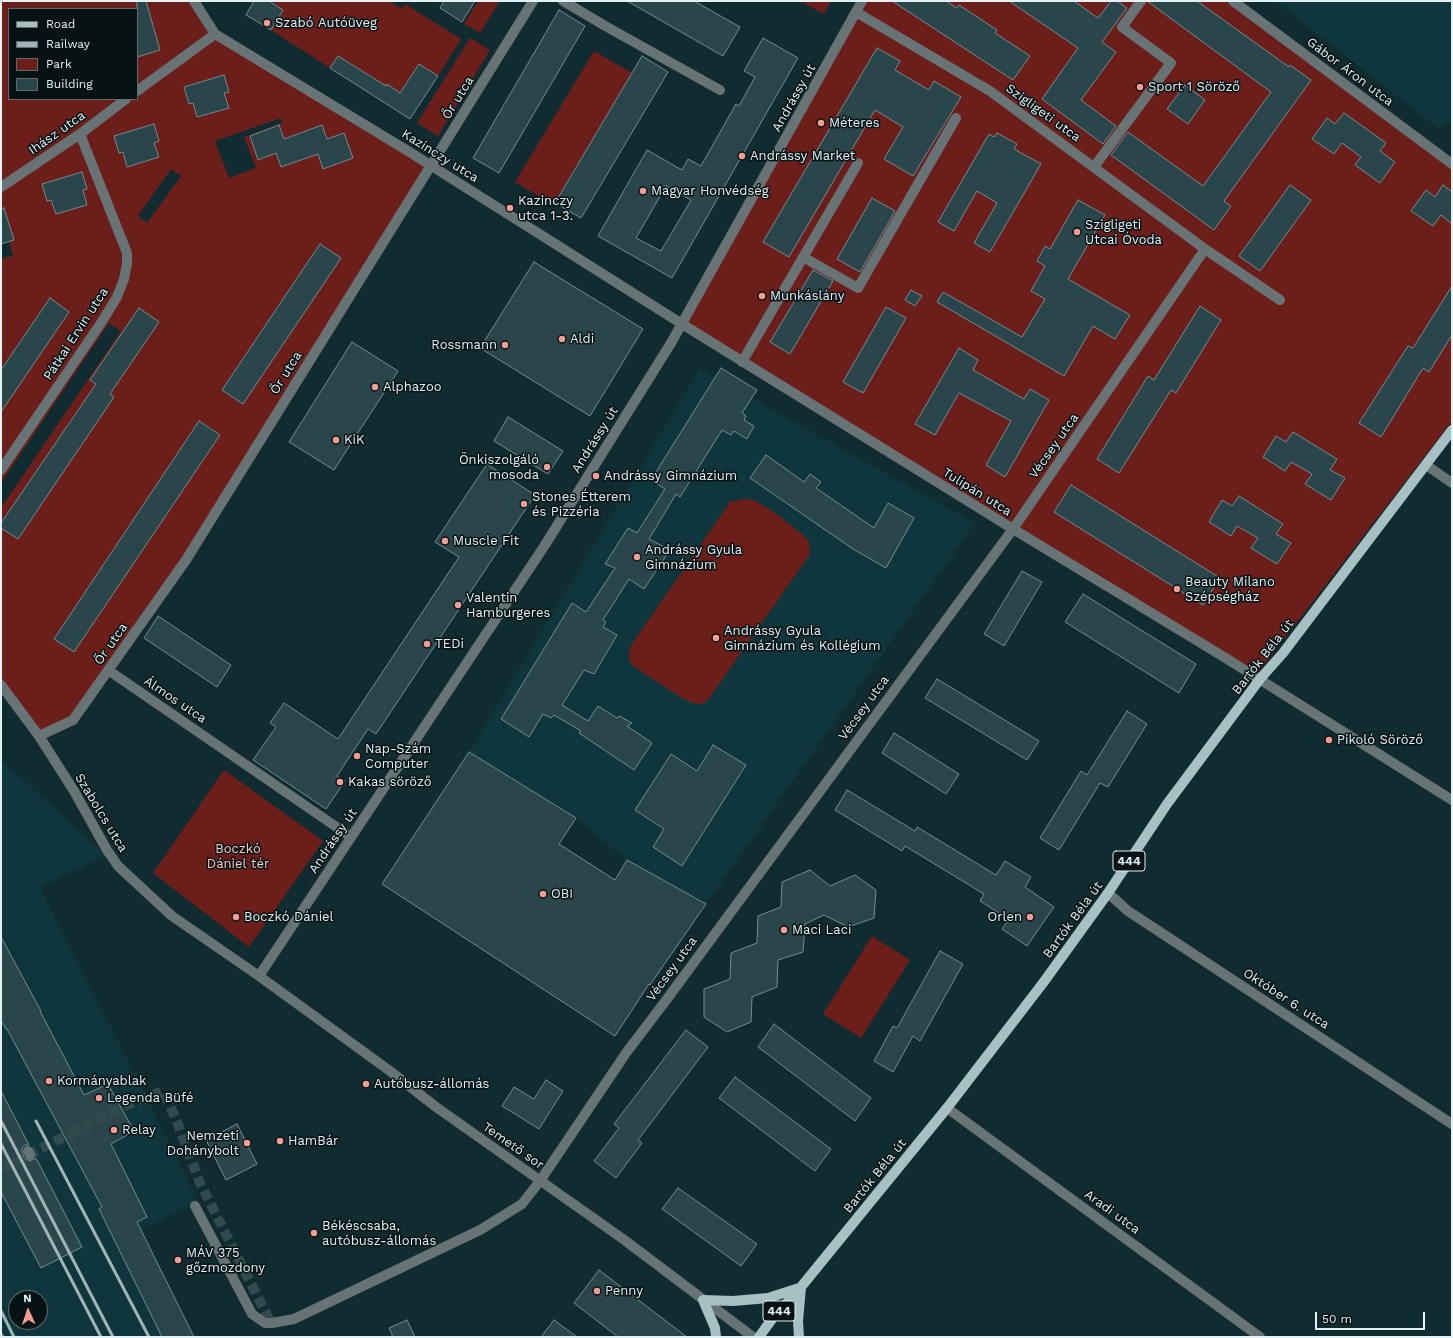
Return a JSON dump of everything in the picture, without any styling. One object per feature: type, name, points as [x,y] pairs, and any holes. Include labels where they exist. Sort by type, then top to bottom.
[{"type":"main road","name":"Bartók Béla út","points":[[759,1337],[772,1319],[801,1287],[947,1108],[1043,983],[1108,893],[1167,804],[1260,679],[1288,646],[1452,430]]},
{"type":"main road","points":[[716,1337],[703,1300],[733,1301],[768,1298],[801,1287],[798,1321],[799,1337]]},
{"type":"street","name":"Kazinczy utca","points":[[194,1],[215,34],[430,165],[682,324]]},
{"type":"street","name":"Őr utca","points":[[38,736],[73,720],[186,560],[533,1]]},
{"type":"street","points":[[564,1],[607,27],[720,90]]},
{"type":"street","name":"Andrássy út","points":[[259,976],[545,544],[682,324],[862,1]]},
{"type":"street","points":[[1094,166],[1170,63],[1122,27],[1141,1]]},
{"type":"street","name":"Gábor Áron utca","points":[[1233,1],[1452,164]]},
{"type":"street","name":"Szigligeti utca","points":[[856,12],[990,91],[1206,249],[1280,300]]},
{"type":"street","points":[[138,90],[215,34]]},
{"type":"street","name":"Ihász utca","points":[[1,188],[80,134],[125,100]]},
{"type":"street","points":[[803,257],[858,288],[956,118]]},
{"type":"street","name":"Pátkai Ervin utca","points":[[1,470],[101,322],[117,297],[124,279],[128,253],[80,134]]},
{"type":"street","points":[[742,362],[858,162]]},
{"type":"street","name":"Vécsey utca","points":[[195,1206],[252,1314],[265,1323],[272,1324],[294,1319],[480,1230],[522,1204],[540,1181],[626,1053],[1013,529],[1206,249]]},
{"type":"street","name":"Tulipán utca","points":[[682,324],[1013,529],[1260,679],[1452,800]]},
{"type":"street","points":[[1426,465],[1452,483]]},
{"type":"street","name":"Álmos utca","points":[[108,670],[351,837]]},
{"type":"street","name":"Szabolcs utca","points":[[1,686],[38,736],[74,791],[107,850],[118,866],[172,916],[259,976]]},
{"type":"street","name":"Október 6. utca","points":[[1108,893],[1128,911],[1452,1124]]},
{"type":"street","name":"Temető sor","points":[[259,976],[390,1071],[436,1107],[623,1239],[753,1337]]},
{"type":"street","name":"Aradi utca","points":[[947,1108],[1260,1337]]},
{"type":"shaded area","points":[[1275,1],[1452,1],[1452,120],[1439,129]]},
{"type":"shaded area","name":"Andrássy Gyula Gimnázium és Kollégium","points":[[700,369],[975,523],[706,904],[627,860],[576,818],[469,752]]},
{"type":"shaded area","points":[[1,760],[107,856],[40,887],[199,1202],[115,1242],[162,1337],[1,1337]]},
{"type":"green space","points":[[1,1],[191,1],[212,33],[138,87],[138,8],[8,8],[8,100],[121,100],[1,184]]},
{"type":"green space","points":[[274,1],[389,1],[402,9],[405,4],[461,39],[438,76],[419,64],[400,93],[387,84],[378,98],[369,75],[338,56],[330,68],[271,30],[283,10],[273,3]]},
{"type":"green space","points":[[478,1],[500,1],[480,33],[464,24]]},
{"type":"green space","points":[[800,1],[831,1],[824,14]]},
{"type":"green space","points":[[867,1],[1228,1],[1452,168],[1452,421],[1257,674],[685,324]]},
{"type":"green space","points":[[215,36],[428,166],[184,559],[72,719],[39,734],[1,682],[1,508],[121,331],[109,323],[1,483],[1,412],[69,312],[49,299],[1,370],[1,259],[13,256],[9,241],[1,225],[1,190],[129,100],[138,100],[138,93]],"holes":[[[224,75],[229,92],[224,93],[229,108],[197,117],[193,103],[189,104],[184,87]],[[281,118],[282,123],[244,137],[256,168],[229,178],[215,141]],[[154,124],[159,141],[154,143],[159,157],[128,167],[123,152],[119,153],[114,136]],[[279,125],[284,139],[322,125],[327,139],[323,169],[318,154],[281,167],[275,153],[258,159],[250,136]],[[171,169],[181,176],[147,223],[138,216]],[[82,172],[87,189],[83,190],[87,205],[56,214],[51,200],[47,201],[42,184]],[[320,244],[341,258],[243,404],[222,390]],[[200,421],[220,435],[74,652],[54,639]]]},
{"type":"green space","points":[[470,38],[490,50],[438,136],[417,123]]},
{"type":"green space","points":[[594,51],[632,73],[553,205],[515,182]]},
{"type":"green space","points":[[743,499],[754,500],[778,515],[803,535],[809,542],[810,554],[710,697],[703,704],[693,703],[682,698],[633,666],[629,659],[629,651],[632,644],[730,502]]},
{"type":"green space","name":"Boczkó Dániel tér","points":[[224,770],[323,841],[249,947],[153,873]]},
{"type":"green space","points":[[872,936],[910,960],[861,1038],[823,1014]]},
{"type":"building","points":[[137,1],[146,1],[160,50],[138,57],[138,8]]},
{"type":"building","name":"Szabó Autóüveg","points":[[254,1],[269,1],[283,10],[271,30],[246,15]]},
{"type":"building","points":[[444,1],[475,1],[462,22],[440,8]]},
{"type":"building","points":[[627,1],[694,1],[740,27],[723,56]]},
{"type":"building","points":[[892,1],[946,1],[957,8],[959,5],[997,30],[995,33],[1030,56],[1013,80]]},
{"type":"building","points":[[1009,1],[1074,1],[1098,18],[1111,1],[1117,1],[1127,8],[1102,42],[1116,52],[1081,100],[1116,126],[1103,144],[1042,99],[1078,48]]},
{"type":"building","points":[[1147,1],[1197,1],[1289,67],[1290,65],[1311,80],[1224,201],[1231,206],[1214,230],[1111,155],[1128,132],[1203,186],[1271,92]]},
{"type":"building","points":[[559,10],[585,26],[499,173],[473,158]]},
{"type":"building","points":[[763,38],[798,58],[672,278],[598,236],[647,150],[682,170],[688,159],[701,166],[736,104],[739,106],[755,77],[744,71]],"holes":[[[666,186],[691,200],[661,251],[636,238]]]},
{"type":"building","points":[[877,48],[900,61],[895,70],[929,90],[934,81],[961,97],[913,176],[884,159],[903,127],[875,110],[789,257],[763,242]]},
{"type":"building","points":[[338,56],[400,93],[419,64],[438,76],[410,119],[330,68]]},
{"type":"building","points":[[642,56],[668,72],[581,218],[555,203]]},
{"type":"building","points":[[224,75],[229,92],[224,93],[229,108],[197,117],[193,103],[189,104],[184,87]]},
{"type":"building","points":[[1185,85],[1205,100],[1188,124],[1167,109]]},
{"type":"building","points":[[1344,113],[1386,143],[1380,151],[1395,162],[1380,183],[1355,165],[1361,157],[1342,143],[1334,154],[1312,139],[1327,118],[1335,124]]},
{"type":"building","points":[[154,124],[159,141],[154,143],[159,157],[127,167],[123,152],[119,153],[114,136]]},
{"type":"building","points":[[279,125],[284,139],[322,125],[327,139],[344,133],[353,158],[323,169],[318,154],[281,167],[276,153],[258,160],[250,136]]},
{"type":"building","points":[[997,133],[1017,144],[1014,149],[1041,164],[990,252],[974,243],[997,203],[977,191],[954,231],[938,222],[989,134],[994,137]]},
{"type":"building","points":[[82,172],[87,189],[83,190],[87,205],[56,214],[51,200],[47,201],[42,184]]},
{"type":"building","points":[[1290,185],[1311,200],[1260,271],[1239,256]]},
{"type":"building","points":[[1443,185],[1452,192],[1452,224],[1441,215],[1433,226],[1411,211],[1426,190],[1435,197]]},
{"type":"building","points":[[872,198],[895,211],[860,272],[837,259]]},
{"type":"building","points":[[1078,200],[1105,215],[1068,279],[1130,315],[1115,339],[1093,326],[1064,376],[937,302],[943,292],[1022,337],[1045,299],[1031,291],[1045,266],[1037,261],[1045,246],[1050,249]]},
{"type":"building","points":[[4,208],[14,240],[1,244],[1,209]]},
{"type":"building","points":[[320,244],[341,258],[243,404],[222,390]]},
{"type":"building","name":"Aldi","points":[[534,262],[643,329],[590,416],[480,348]]},
{"type":"building","points":[[813,270],[833,281],[790,354],[770,342]]},
{"type":"building","points":[[1452,286],[1452,335],[1429,372],[1423,368],[1381,437],[1359,423],[1408,346],[1413,348]]},
{"type":"building","points":[[911,290],[922,296],[915,306],[905,300]]},
{"type":"building","points":[[50,298],[69,312],[1,412],[1,370]]},
{"type":"building","points":[[1200,306],[1221,320],[1176,393],[1171,390],[1119,473],[1097,459],[1148,376],[1154,380]]},
{"type":"building","points":[[886,307],[906,318],[863,393],[843,382]]},
{"type":"building","points":[[139,308],[159,322],[110,394],[114,397],[18,539],[1,528],[1,523],[96,384],[90,380]]},
{"type":"building","points":[[352,342],[398,371],[334,470],[289,442]]},
{"type":"building","points":[[959,348],[978,360],[973,370],[1024,399],[1030,389],[1049,400],[1005,477],[986,465],[1011,421],[959,393],[935,435],[915,424]]},
{"type":"building","name":"Andrássy Gyula Gimnázium","points":[[721,368],[757,390],[742,413],[746,416],[744,420],[754,426],[747,439],[734,431],[731,435],[722,430],[680,497],[676,494],[649,539],[670,550],[644,589],[629,579],[603,620],[606,622],[603,627],[617,635],[594,674],[584,670],[562,705],[588,721],[598,706],[617,718],[619,716],[632,723],[627,726],[652,743],[634,770],[579,733],[581,731],[554,715],[551,718],[543,714],[529,737],[501,719],[572,603],[586,612],[615,568],[605,564],[628,528],[637,533],[665,489],[651,480]]},
{"type":"building","points":[[508,417],[563,451],[548,474],[494,441]]},
{"type":"building","points":[[199,421],[220,435],[74,652],[54,639]]},
{"type":"building","points":[[1293,432],[1337,459],[1330,470],[1345,478],[1331,500],[1305,484],[1312,474],[1291,462],[1285,471],[1263,457],[1276,436],[1286,442]]},
{"type":"building","points":[[766,455],[804,482],[810,474],[821,482],[816,488],[874,528],[888,503],[914,518],[886,568],[853,549],[750,478]]},
{"type":"building","points":[[487,464],[535,495],[376,734],[368,729],[354,750],[337,776],[345,781],[326,809],[253,760],[276,727],[270,723],[284,703],[338,739],[459,557],[435,542]]},
{"type":"building","points":[[1071,485],[1220,578],[1203,605],[1054,512]]},
{"type":"building","points":[[1239,496],[1283,524],[1276,534],[1291,543],[1277,564],[1251,548],[1258,538],[1237,526],[1231,536],[1209,522],[1222,500],[1232,506]]},
{"type":"building","points":[[1022,571],[1042,582],[1004,646],[984,634]]},
{"type":"building","points":[[1083,594],[1196,664],[1179,693],[1065,622]]},
{"type":"building","points":[[158,616],[231,665],[217,687],[144,638]]},
{"type":"building","points":[[937,679],[1039,741],[1027,760],[925,698]]},
{"type":"building","points":[[1127,711],[1147,724],[1108,787],[1100,783],[1059,850],[1040,838],[1081,771],[1087,775]]},
{"type":"building","points":[[894,733],[959,774],[946,794],[882,753]]},
{"type":"building","points":[[713,745],[746,765],[682,866],[653,847],[664,829],[635,810],[671,754],[697,771]]},
{"type":"building","name":"OBI","points":[[469,752],[576,818],[559,844],[615,880],[627,860],[706,904],[650,985],[649,984],[615,1036],[382,884]]},
{"type":"building","points":[[847,790],[915,831],[917,827],[996,875],[1005,861],[1031,877],[1025,887],[1054,907],[1027,946],[1002,929],[1009,919],[980,901],[984,894],[905,846],[902,851],[835,810]]},
{"type":"building","points":[[810,870],[830,886],[855,875],[876,890],[874,918],[848,927],[824,915],[805,924],[803,952],[778,960],[777,987],[752,997],[751,1022],[727,1032],[704,1017],[704,989],[730,979],[731,953],[757,943],[758,916],[781,907],[782,882]]},
{"type":"building","points":[[1,937],[84,1095],[108,1084],[134,1131],[111,1144],[147,1217],[137,1222],[194,1337],[162,1337],[99,1209],[102,1207],[7,1029],[1,1021]]},
{"type":"building","points":[[940,951],[963,964],[920,1041],[913,1036],[893,1072],[874,1061],[893,1026],[897,1028]]},
{"type":"building","points":[[774,1024],[871,1098],[855,1121],[758,1047]]},
{"type":"building","points":[[686,1030],[708,1047],[638,1140],[642,1143],[616,1178],[594,1161],[619,1128],[614,1124]]},
{"type":"building","points":[[735,1077],[831,1149],[815,1171],[719,1098]]},
{"type":"building","points":[[546,1080],[563,1091],[539,1129],[502,1106],[514,1087],[534,1099]]},
{"type":"building","points":[[1,1091],[29,1145],[25,1145],[22,1148],[24,1158],[30,1161],[36,1158],[82,1247],[41,1268],[1,1192]]},
{"type":"building","points":[[237,1124],[257,1164],[226,1180],[206,1140]]},
{"type":"building","points":[[678,1188],[757,1244],[741,1266],[662,1209]]},
{"type":"building","points":[[599,1270],[687,1337],[618,1337],[574,1303]]},
{"type":"building","points":[[407,1320],[415,1337],[393,1337],[389,1328]]},
{"type":"building","points":[[554,1320],[577,1337],[541,1337]]},
{"type":"tunnel","points":[[74,1132],[74,1128],[83,1123],[87,1125],[121,1107],[163,1091],[178,1124],[200,1183],[272,1325]]},
{"type":"tunnel","points":[[1,1169],[77,1130]]},
{"type":"railway","points":[[1,1121],[113,1337]]},
{"type":"railway","points":[[36,1121],[149,1337]]},
{"type":"railway","points":[[1,1144],[101,1337]]},
{"type":"railway","points":[[1,1311],[14,1337]]},
{"type":"place","name":"Szabó Autóüveg","points":[[267,23]]},
{"type":"place","name":"Sport 1 Söröző","points":[[1140,87]]},
{"type":"place","name":"Méteres","points":[[821,123]]},
{"type":"place","name":"Andrássy Market","points":[[742,156]]},
{"type":"place","name":"Magyar Honvédség","points":[[643,191]]},
{"type":"place","name":"Kazinczy utca 1-3.","points":[[510,208]]},
{"type":"place","name":"Szigligeti Utcai Óvoda","points":[[1077,232]]},
{"type":"place","name":"Munkáslány","points":[[762,296]]},
{"type":"place","name":"Aldi","points":[[562,339]]},
{"type":"place","name":"Rossmann","points":[[505,345]]},
{"type":"place","name":"Alphazoo","points":[[375,387]]},
{"type":"place","name":"KiK","points":[[336,440]]},
{"type":"place","name":"Önkiszolgáló mosoda","points":[[547,467]]},
{"type":"place","name":"Andrássy Gimnázium","points":[[596,476]]},
{"type":"place","name":"Stones Étterem és Pizzéria","points":[[524,504]]},
{"type":"place","name":"Muscle Fit","points":[[445,541]]},
{"type":"place","name":"Andrássy Gyula Gimnázium","points":[[637,557]]},
{"type":"place","name":"Beauty Milano Szépségház","points":[[1177,589]]},
{"type":"place","name":"Valentin Hamburgeres","points":[[458,605]]},
{"type":"place","name":"Andrássy Gyula Gimnázium és Kollégium","points":[[716,638]]},
{"type":"place","name":"TEDi","points":[[427,644]]},
{"type":"place","name":"Pikoló Söröző","points":[[1329,740]]},
{"type":"place","name":"Nap-Szám Computer","points":[[357,756]]},
{"type":"place","name":"Kakas söröző","points":[[340,782]]},
{"type":"place","name":"OBI","points":[[543,894]]},
{"type":"place","name":"Boczkó Dániel","points":[[236,917]]},
{"type":"place","name":"Orlen","points":[[1030,917]]},
{"type":"place","name":"Maci Laci","points":[[784,930]]},
{"type":"place","name":"Kormányablak","points":[[49,1081]]},
{"type":"place","name":"Autóbusz-állomás","points":[[366,1084]]},
{"type":"place","name":"Legenda Büfé","points":[[99,1098]]},
{"type":"place","name":"Relay","points":[[114,1130]]},
{"type":"place","name":"HamBár","points":[[280,1141]]},
{"type":"place","name":"Nemzeti Dohánybolt","points":[[247,1143]]},
{"type":"place","name":"Békéscsaba, autóbusz-állomás","points":[[314,1233]]},
{"type":"place","name":"MÁV 375 gőzmozdony","points":[[178,1260]]},
{"type":"place","name":"Penny","points":[[597,1291]]}]
